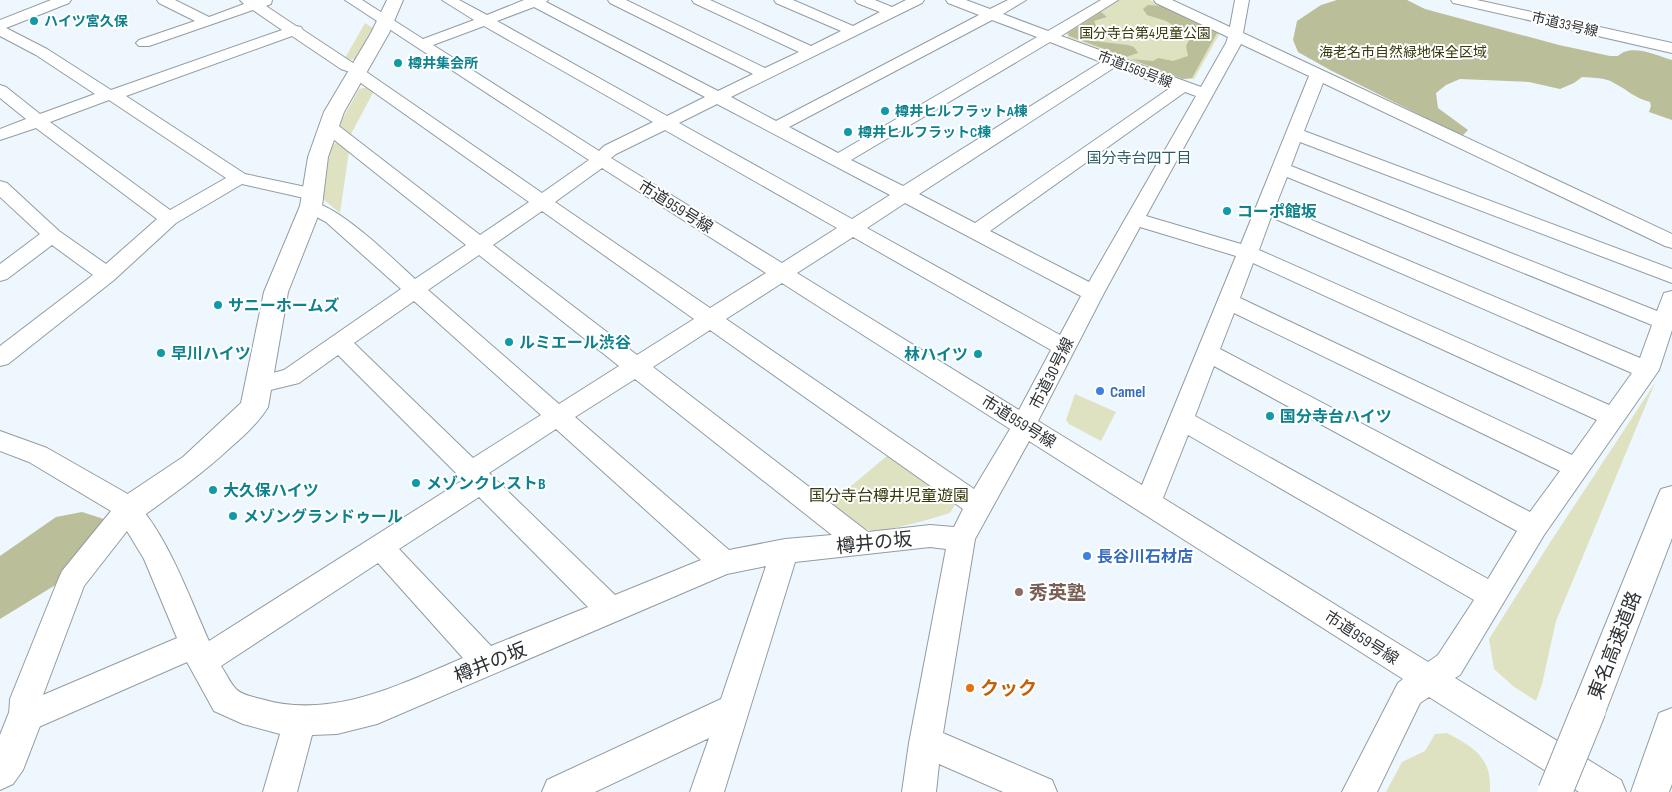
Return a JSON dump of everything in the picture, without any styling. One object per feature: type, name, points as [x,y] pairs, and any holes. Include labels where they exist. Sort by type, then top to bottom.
[{"type":"main road","points":[[128,510],[193,465],[231,432],[254,407],[276,292],[312,200],[318,157],[334,112],[396,0]]},
{"type":"main road","name":"東名高速道路","points":[[1555,792],[1672,498]]},
{"type":"main road","points":[[0,771],[10,757],[25,718]]},
{"type":"main road","points":[[1650,792],[1668,738]]},
{"type":"street","points":[[36,0],[59,2]]},
{"type":"street","points":[[164,0],[208,22]]},
{"type":"street","name":"市道959号線","points":[[352,0],[600,159],[1609,792]]},
{"type":"street","points":[[449,0],[1063,347]]},
{"type":"street","points":[[615,0],[765,74]]},
{"type":"street","points":[[699,0],[811,52]]},
{"type":"street","points":[[781,0],[854,31]]},
{"type":"street","points":[[862,0],[892,12]]},
{"type":"street","points":[[258,385],[291,377],[310,365],[339,342],[591,168],[610,150],[918,0]]},
{"type":"street","name":"市道1569号線","points":[[953,0],[1182,87],[1206,94]]},
{"type":"street","points":[[775,128],[1019,0]]},
{"type":"street","points":[[838,160],[1111,0]]},
{"type":"street","points":[[1161,0],[1672,242]]},
{"type":"street","name":"市道30号線","points":[[919,792],[925,743],[961,539],[1025,425],[1063,347],[1234,43],[1242,0]]},
{"type":"street","points":[[1252,0],[1251,29],[1270,38],[1271,41],[1259,46]]},
{"type":"street","name":"市道33号線","points":[[1458,0],[1672,48]]},
{"type":"street","points":[[422,44],[536,1],[775,128],[1093,293]]},
{"type":"street","points":[[0,26],[59,2]]},
{"type":"street","points":[[145,44],[258,2],[708,320],[978,506]]},
{"type":"street","points":[[0,136],[110,95],[296,30]]},
{"type":"street","points":[[0,31],[31,45],[239,178],[312,200],[724,563]]},
{"type":"street","points":[[0,441],[38,455],[117,501],[128,510],[72,580],[26,699],[25,718],[198,653],[380,547],[558,416],[1113,61]]},
{"type":"street","points":[[1148,503],[1296,134],[1318,74]]},
{"type":"street","points":[[975,232],[1182,87]]},
{"type":"street","points":[[0,90],[38,121],[170,219]]},
{"type":"street","points":[[329,127],[482,244],[863,544]]},
{"type":"street","points":[[1296,134],[1672,276]]},
{"type":"street","points":[[1282,169],[1668,310],[1647,370],[1534,527],[1493,596],[1448,665],[1433,682],[1409,693],[1359,792]]},
{"type":"street","points":[[0,358],[107,275],[170,219],[239,178]]},
{"type":"street","points":[[3,196],[107,275]]},
{"type":"street","points":[[1266,208],[1647,370]]},
{"type":"street","points":[[1135,219],[1248,253],[1613,417]]},
{"type":"street","points":[[0,274],[52,235]]},
{"type":"street","points":[[1228,301],[1576,468]]},
{"type":"street","points":[[339,342],[612,611]]},
{"type":"street","points":[[1209,353],[1534,527]]},
{"type":"street","points":[[1182,420],[1493,596]]},
{"type":"street","name":"樽井の坂","points":[[128,510],[156,554],[198,653],[225,700],[243,709],[272,718],[300,720],[337,719],[376,709],[724,563],[785,551],[930,536],[961,539]]},
{"type":"street","points":[[380,547],[487,663]]},
{"type":"street","points":[[707,792],[785,551]]},
{"type":"street","points":[[559,792],[735,709]]},
{"type":"street","points":[[280,792],[300,720]]},
{"type":"street","points":[[925,743],[953,752],[1040,792]]},
{"type":"green space","name":"国分寺台第4児童公園","points":[[1118,0],[1150,0],[1220,33],[1194,79],[1182,79],[1068,37],[1066,33]]},
{"type":"green space","name":"海老名市自然緑地保全区域","points":[[1337,0],[1407,0],[1425,9],[1559,45],[1610,56],[1618,56],[1623,52],[1637,50],[1672,60],[1672,120],[1649,112],[1650,102],[1603,79],[1582,77],[1560,89],[1529,82],[1460,79],[1446,85],[1436,93],[1438,108],[1468,130],[1463,135],[1454,132],[1298,52],[1293,40],[1297,21],[1321,5]]},
{"type":"green space","points":[[1148,5],[1161,6],[1217,33],[1192,78],[1183,79],[1131,59],[1153,61],[1158,58],[1173,61],[1188,56],[1186,46],[1191,36],[1166,21],[1147,15],[1143,9]]},
{"type":"green space","points":[[1101,12],[1107,17],[1094,21],[1097,28],[1094,34],[1087,36],[1086,40],[1128,45],[1134,47],[1138,53],[1126,57],[1069,36],[1068,33]]},
{"type":"green space","points":[[365,23],[373,28],[355,59],[348,60],[345,58]]},
{"type":"green space","points":[[368,87],[374,91],[351,134],[339,125],[359,89]]},
{"type":"green space","points":[[338,143],[349,151],[340,213],[323,199],[331,144]]},
{"type":"green space","points":[[1655,383],[1556,621],[1542,684],[1536,701],[1513,686],[1494,669],[1489,639]]},
{"type":"green space","points":[[1075,394],[1116,412],[1101,441],[1069,424],[1066,420]]},
{"type":"green space","name":"国分寺台樽井児童遊園","points":[[888,455],[956,503],[950,513],[900,527],[874,531],[856,524],[831,503]]},
{"type":"green space","points":[[82,512],[107,520],[62,581],[0,619],[0,556],[56,517]]},
{"type":"green space","points":[[1447,733],[1480,755],[1488,771],[1490,792],[1386,792],[1402,762],[1425,751],[1435,734]]},
{"type":"place","name":"ハイツ宮久保","points":[[34,21]]},
{"type":"place","name":"樽井集会所","points":[[398,63]]},
{"type":"place","name":"樽井ヒルフラットA棟","points":[[885,111]]},
{"type":"place","name":"樽井ヒルフラットC棟","points":[[848,132]]},
{"type":"place","name":"コーポ館坂","points":[[1227,211]]},
{"type":"place","name":"サニーホームズ","points":[[218,305]]},
{"type":"place","name":"ルミエール渋谷","points":[[509,342]]},
{"type":"place","name":"早川ハイツ","points":[[161,353]]},
{"type":"place","name":"林ハイツ","points":[[978,354]]},
{"type":"place","name":"Camel","points":[[1100,391]]},
{"type":"place","name":"国分寺台ハイツ","points":[[1270,416]]},
{"type":"place","name":"メゾンクレストB","points":[[416,483]]},
{"type":"place","name":"大久保ハイツ","points":[[213,490]]},
{"type":"place","name":"メゾングランドゥール","points":[[233,516]]},
{"type":"place","name":"長谷川石材店","points":[[1087,556]]},
{"type":"place","name":"秀英塾","points":[[1019,592]]},
{"type":"place","name":"クック","points":[[970,688]]},
{"type":"district","name":"国分寺台四丁目","points":[[1139,158]]}]
